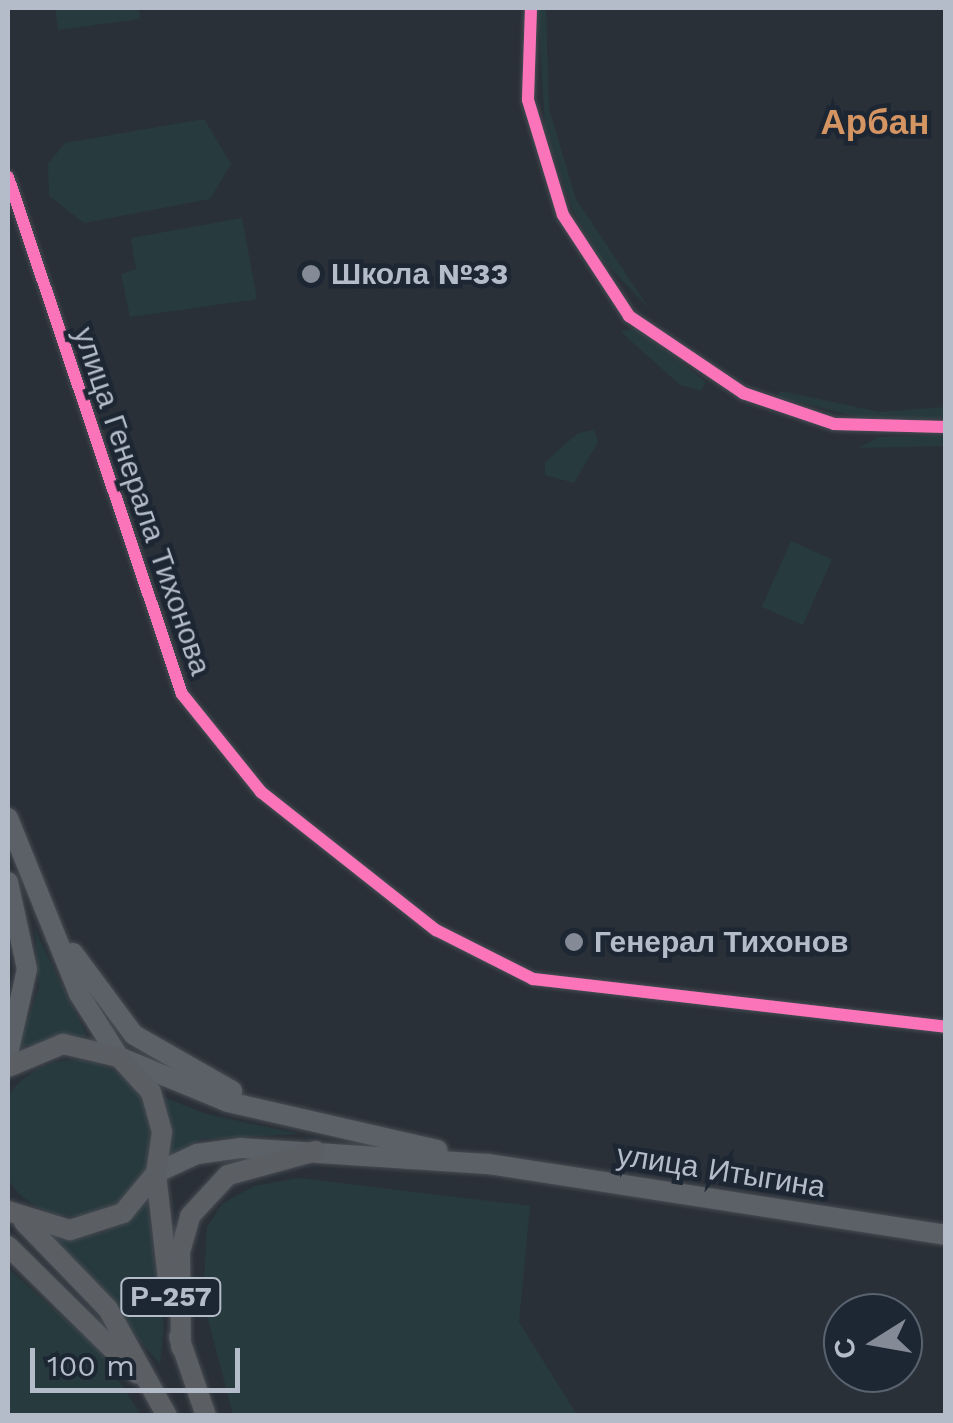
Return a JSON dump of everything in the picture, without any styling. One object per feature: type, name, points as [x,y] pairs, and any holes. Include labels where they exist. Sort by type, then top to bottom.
[{"type":"highway","points":[[8,1068],[64,1044],[119,1057]]},
{"type":"highway","name":"Р-257","points":[[119,1057],[159,1112],[156,1173],[182,1347],[206,1416]]},
{"type":"highway","points":[[182,1347],[180,1252],[190,1216],[228,1176],[316,1151]]},
{"type":"highway","name":"Р-257","points":[[10,1210],[56,1228],[98,1225],[123,1213],[156,1173]]},
{"type":"highway","name":"Р-257","points":[[10,1210],[108,1309],[166,1416]]},
{"type":"highway","name":"Р-257","points":[[8,1246],[96,1326],[166,1416]]},
{"type":"main road","points":[[8,818],[78,994],[119,1057]]},
{"type":"main road","points":[[32,879],[96,992],[134,1036],[167,1062],[313,1122]]},
{"type":"main road","points":[[8,882],[27,968],[8,1054]]},
{"type":"main road","points":[[8,896],[8,1011]]},
{"type":"main road","name":"улица Итыгина","points":[[119,1057],[176,1086],[488,1164]]},
{"type":"main road","name":"улица Итыгина","points":[[156,1173],[196,1154],[316,1151],[488,1164],[946,1235]]},
{"type":"street","points":[[531,8],[528,100],[563,215],[630,316],[743,393],[834,424],[946,427]]},
{"type":"street","name":"улица Генерала Тихонова","points":[[8,177],[182,694],[261,792],[436,930],[532,979],[946,1028]]},
{"type":"green space","points":[[55,8],[139,8],[140,19],[58,30]]},
{"type":"green space","points":[[538,8],[546,8],[549,109],[576,199],[648,307],[599,257],[572,209],[545,129]]},
{"type":"green space","points":[[204,119],[231,164],[210,199],[84,223],[49,196],[48,164],[65,143]]},
{"type":"green space","points":[[242,218],[257,299],[130,317],[121,274],[136,269],[131,238]]},
{"type":"green space","points":[[636,327],[706,382],[701,391],[680,385],[621,332]]},
{"type":"green space","points":[[781,391],[879,412],[945,407],[945,418],[868,419],[776,397]]},
{"type":"green space","points":[[594,430],[598,442],[574,483],[545,475],[545,462],[578,433]]},
{"type":"green space","points":[[945,435],[945,446],[859,448],[879,437]]},
{"type":"green space","points":[[791,541],[832,559],[803,625],[762,607]]},
{"type":"green space","points":[[35,930],[87,1036],[19,1047],[39,987]]},
{"type":"green space","points":[[74,1060],[104,1066],[129,1083],[146,1108],[152,1138],[146,1168],[129,1193],[104,1210],[74,1216],[44,1210],[19,1193],[2,1168],[-4,1138],[2,1108],[19,1083],[44,1066]]},
{"type":"green space","points":[[161,1096],[206,1114],[299,1134],[202,1139],[168,1156]]},
{"type":"green space","points":[[299,1178],[530,1206],[519,1322],[577,1415],[233,1415],[203,1300],[207,1227],[222,1204],[254,1186]]},
{"type":"green space","points":[[147,1203],[164,1327],[160,1364],[48,1237],[103,1233]]},
{"type":"green space","points":[[8,1268],[98,1349],[141,1415],[8,1415]]},
{"type":"cycle path","points":[[531,8],[528,100],[563,215],[629,316],[743,393],[834,424],[946,427]]},
{"type":"cycle path","points":[[8,177],[182,694],[261,792],[436,930],[533,979],[946,1027]]},
{"type":"place","name":"Школа №33","points":[[311,274]]},
{"type":"place","name":"Генерал Тихонов","points":[[574,942]]},
{"type":"district","name":"Арбан","points":[[875,122]]}]
